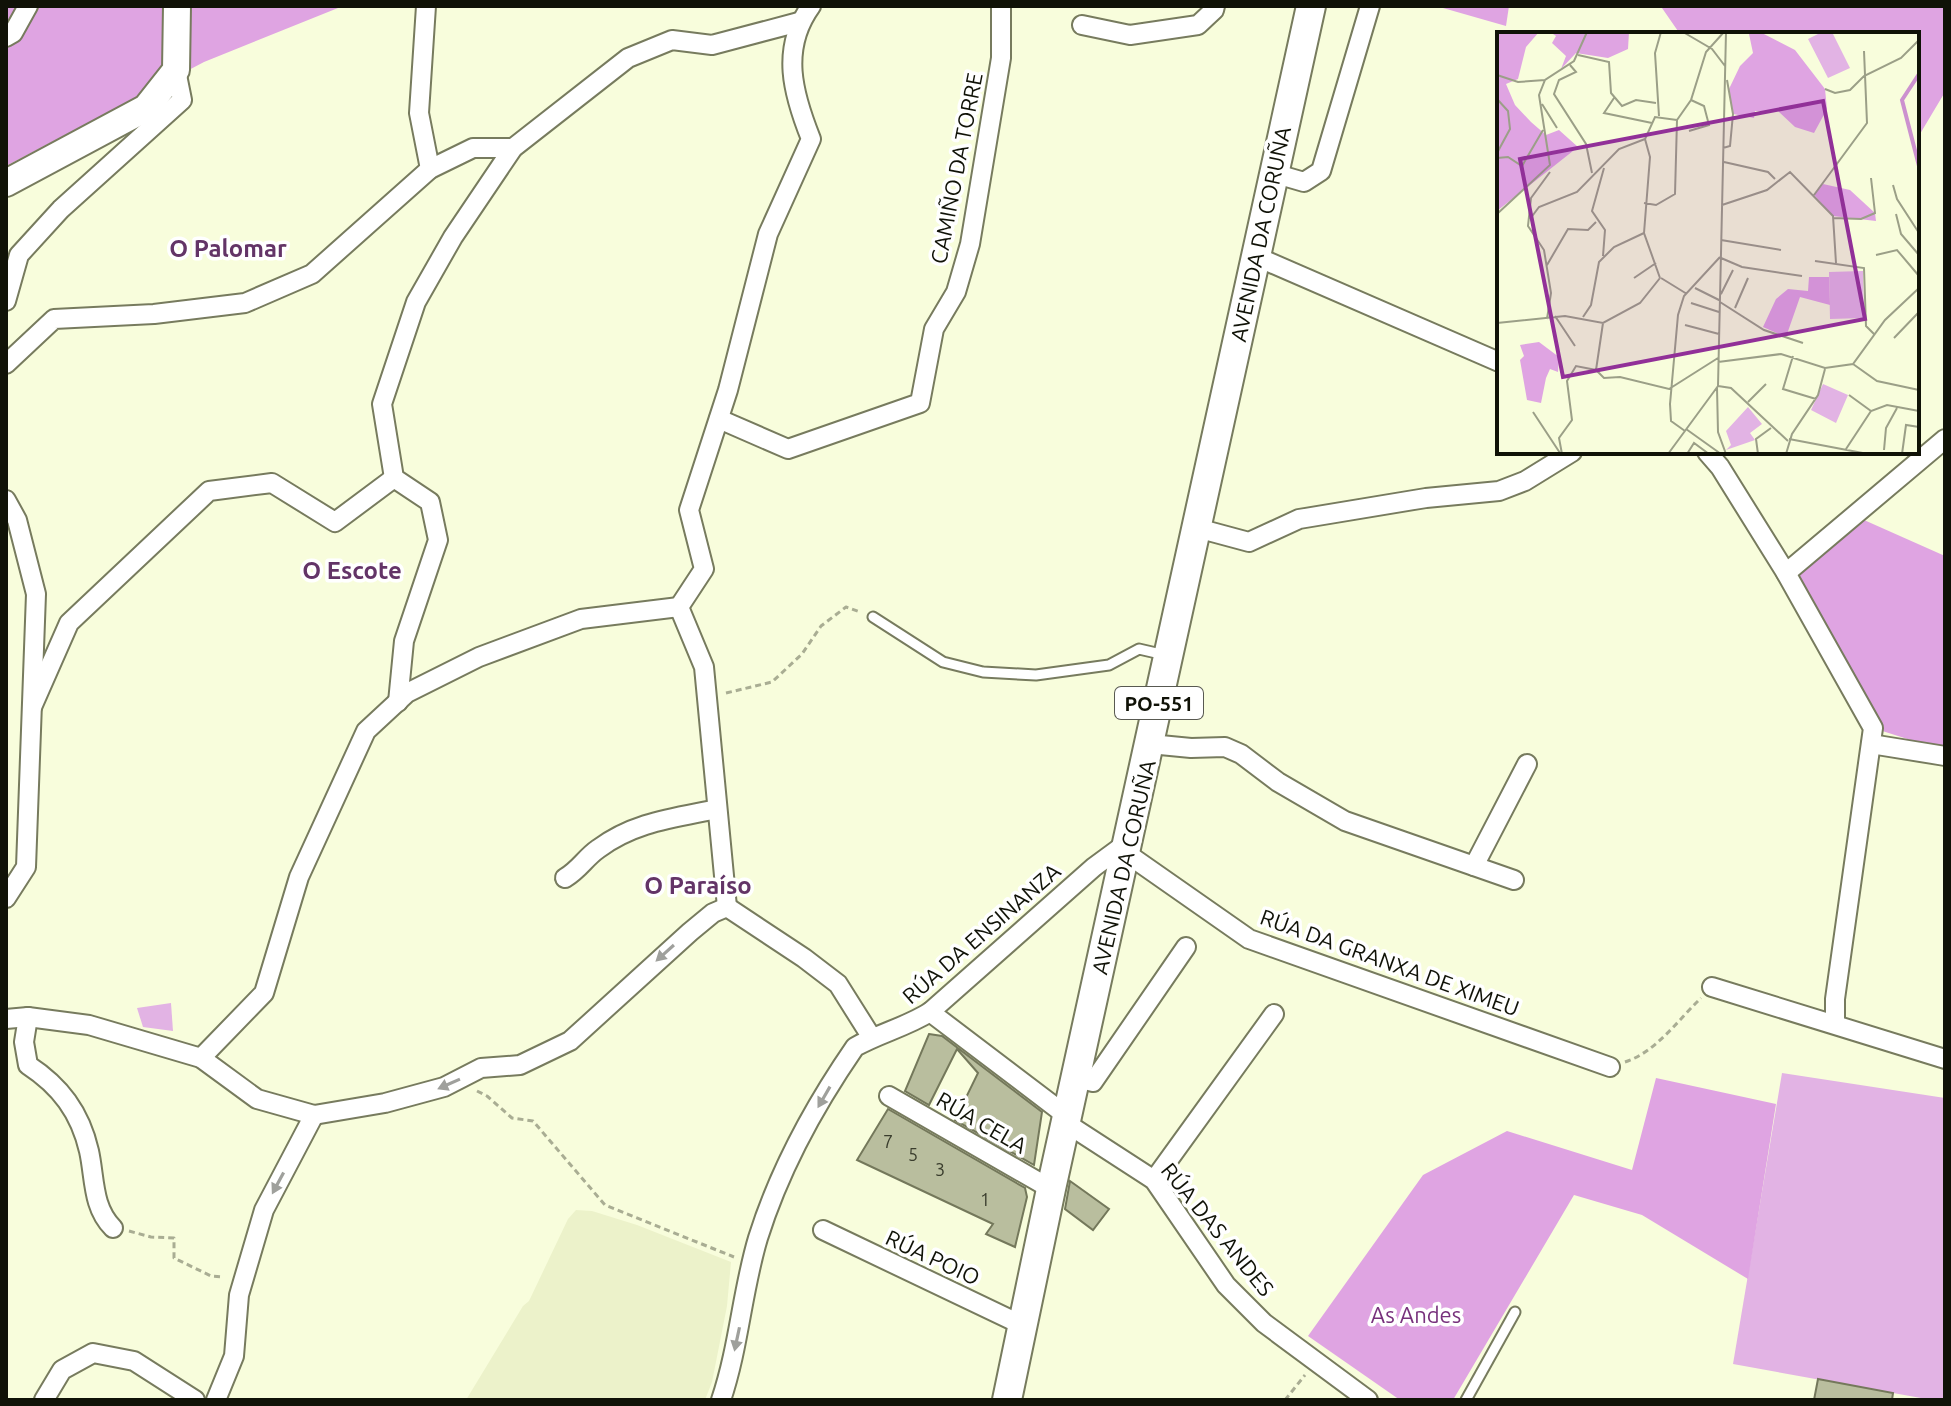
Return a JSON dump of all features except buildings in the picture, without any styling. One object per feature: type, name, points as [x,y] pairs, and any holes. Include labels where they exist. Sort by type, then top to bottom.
[{"type":"main road","name":"AVENIDA DA CORUÑA","points":[[1007,1400],[1311,6]]},
{"type":"street","points":[[6,37],[13,33],[28,6]]},
{"type":"street","points":[[6,301],[19,255],[61,209],[182,100],[176,70],[177,6]]},
{"type":"street","points":[[426,6],[419,113],[430,169]]},
{"type":"street","points":[[201,1058],[264,993],[299,877],[366,731],[407,693],[479,657],[581,619],[679,607],[704,569],[689,510],[719,419],[768,234],[811,139],[797,105],[791,48],[799,22],[811,6]]},
{"type":"street","name":"CAMIÑO DA TORRE","points":[[719,419],[788,449],[920,403],[934,329],[956,292],[970,244],[1001,58],[1001,6]]},
{"type":"street","points":[[1082,25],[1130,35],[1198,25],[1215,6]]},
{"type":"street","points":[[1273,173],[1304,182],[1321,171],[1370,6]]},
{"type":"street","points":[[398,702],[404,641],[438,540],[430,502],[394,478],[382,404],[416,302],[453,237],[513,148],[628,58],[672,40],[712,45],[799,22]]},
{"type":"street","points":[[6,183],[146,108],[176,70]]},
{"type":"street","points":[[6,364],[54,319],[154,314],[245,303],[312,274],[430,169],[473,148],[513,148]]},
{"type":"street","points":[[1255,256],[1497,361]]},
{"type":"street","points":[[1786,573],[1945,439]]},
{"type":"street","points":[[1197,528],[1249,542],[1299,519],[1426,498],[1499,491],[1525,481],[1569,454]]},
{"type":"street","points":[[1709,454],[1786,573],[1873,728],[1835,999],[1835,1024]]},
{"type":"street","points":[[32,707],[69,623],[209,491],[272,483],[335,522],[394,478]]},
{"type":"street","points":[[6,500],[17,520],[36,594],[26,867],[6,898]]},
{"type":"street","points":[[679,607],[704,667],[727,907]]},
{"type":"street","points":[[1150,744],[1225,747],[1241,754],[1278,782],[1345,821],[1514,880]]},
{"type":"street","points":[[1871,744],[1945,756]]},
{"type":"street","points":[[1474,866],[1527,764]]},
{"type":"street","points":[[565,878],[580,869],[596,850],[638,825],[717,809]]},
{"type":"street","name":"RÚA DA ENSINANZA","points":[[721,1400],[730,1375],[758,1239],[791,1155],[849,1055],[855,1047],[909,1025],[930,1012],[1094,867],[1127,847]]},
{"type":"street","name":"RÚA DA GRANXA DE XIMEU","points":[[1127,847],[1249,939],[1610,1067]]},
{"type":"street","points":[[727,907],[838,984],[872,1038]]},
{"type":"street","points":[[6,1019],[28,1017],[89,1025],[201,1058],[257,1099],[314,1115],[385,1103],[444,1087],[481,1068],[520,1065],[570,1041],[690,932],[713,913],[727,907]]},
{"type":"street","points":[[1076,1078],[1093,1082],[1186,947]]},
{"type":"street","points":[[1712,987],[1945,1059]]},
{"type":"street","name":"RÚA DAS ANDES","points":[[930,1012],[1066,1119],[1154,1180],[1226,1285],[1264,1323],[1368,1400]]},
{"type":"street","points":[[1154,1180],[1274,1014]]},
{"type":"street","points":[[28,1017],[24,1042],[28,1065],[52,1081],[70,1102],[89,1151],[102,1216],[113,1228]]},
{"type":"street","name":"RÚA CELA","points":[[889,1096],[1051,1189]]},
{"type":"street","points":[[216,1400],[234,1356],[239,1295],[264,1210],[314,1115]]},
{"type":"street","name":"RÚA POIO","points":[[823,1230],[1024,1326]]},
{"type":"street","points":[[44,1400],[62,1370],[93,1353],[134,1361],[195,1400]]},
{"type":"lane","points":[[873,617],[943,662],[983,672],[1036,675],[1109,665],[1139,649],[1169,656]]},
{"type":"lane","points":[[1466,1400],[1515,1312]]},
{"type":"path","points":[[707,698],[772,682],[802,654],[821,626],[846,607],[873,617]]},
{"type":"path","points":[[1610,1067],[1635,1058],[1656,1044],[1712,987]]},
{"type":"path","points":[[456,1081],[487,1096],[512,1118],[533,1121],[605,1205],[753,1264]]},
{"type":"path","points":[[113,1228],[151,1237],[174,1238],[174,1258],[211,1276],[244,1279]]},
{"type":"path","points":[[1285,1400],[1315,1362]]},
{"type":"shaded area","points":[[171,1003],[173,1031],[143,1027],[137,1008]]},
{"type":"shaded area","points":[[1782,1073],[1945,1098],[1945,1400],[1733,1364]]},
{"type":"shaded area","points":[[576,1210],[592,1211],[637,1225],[731,1262],[727,1306],[712,1382],[705,1400],[466,1400],[529,1301],[568,1219]]},
{"type":"green space","points":[[6,6],[343,6],[204,62],[6,166]]},
{"type":"green space","points":[[1436,6],[1509,6],[1506,26]]},
{"type":"green space","points":[[1653,6],[1945,6],[1945,92],[1919,136],[1919,32],[1679,32],[1662,8]]},
{"type":"green space","points":[[1855,516],[1945,556],[1945,751],[1873,728],[1786,573]]},
{"type":"green space","name":"As Andes","points":[[1656,1078],[1776,1104],[1748,1279],[1642,1215],[1574,1195],[1453,1400],[1400,1400],[1308,1336],[1423,1175],[1507,1131],[1632,1170]]},
{"type":"district","name":"O Palomar","points":[[228,248]]},
{"type":"district","name":"O Escote","points":[[352,570]]},
{"type":"district","name":"O Paraíso","points":[[698,885]]}]
